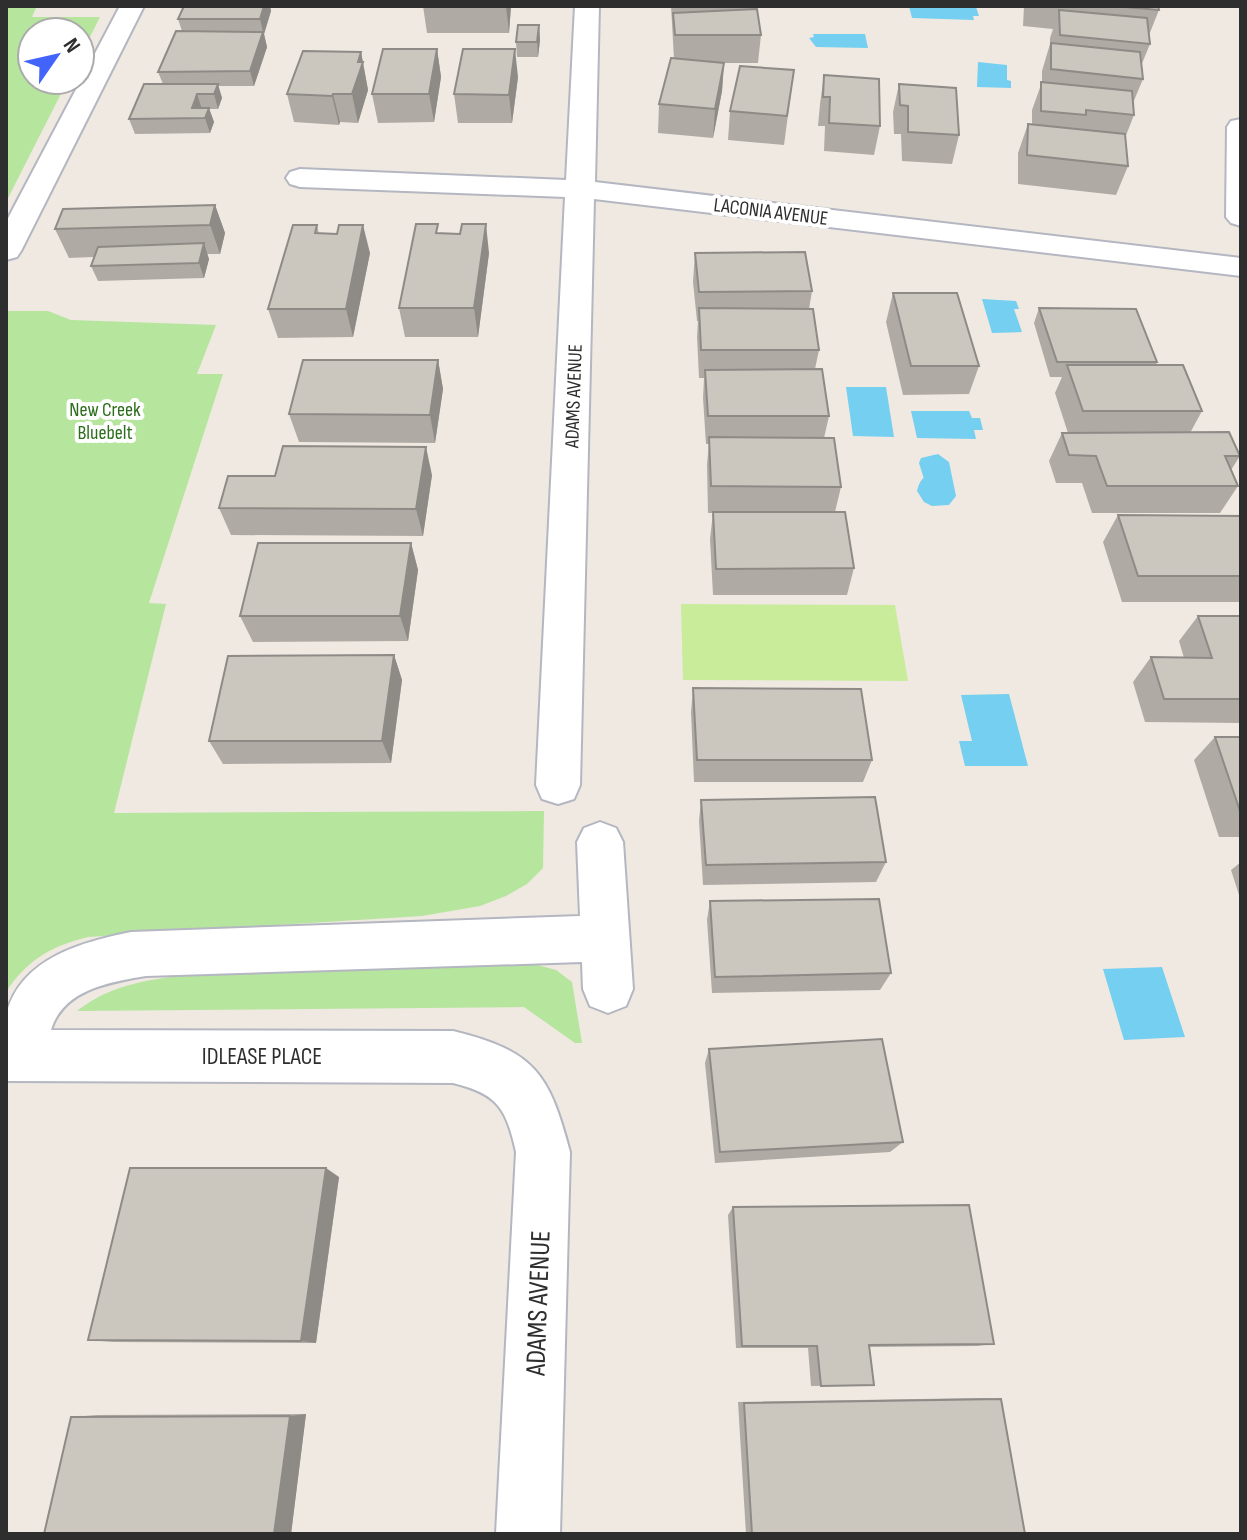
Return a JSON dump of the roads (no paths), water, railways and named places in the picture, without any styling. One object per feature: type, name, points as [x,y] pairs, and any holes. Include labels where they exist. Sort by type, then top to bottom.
[{"type":"street","points":[[6,251],[132,6]]},
{"type":"street","name":"ADAMS AVENUE","points":[[558,785],[587,6]]},
{"type":"street","points":[[1241,127],[1241,217]]},
{"type":"street","name":"LACONIA AVENUE","points":[[300,178],[581,189],[1241,267]]},
{"type":"street","points":[[600,842],[608,989]]},
{"type":"street","points":[[12,1055],[44,992],[92,964],[116,957],[146,953],[604,938]]},
{"type":"street","name":"IDLEASE PLACE","points":[[12,1055],[453,1057],[486,1064],[513,1079]]},
{"type":"street","name":"ADAMS AVENUE","points":[[513,1079],[533,1112],[543,1152],[528,1534]]},
{"type":"water","points":[[909,6],[970,6],[976,7],[979,16],[973,16],[974,20],[912,18]]},
{"type":"water","points":[[813,34],[865,34],[868,48],[816,47],[809,38],[814,37]]},
{"type":"water","points":[[978,62],[1007,65],[1007,80],[1011,81],[1011,88],[977,87]]},
{"type":"water","points":[[982,299],[1016,301],[1019,309],[1014,309],[1022,332],[992,333]]},
{"type":"water","points":[[846,387],[886,387],[894,437],[853,436]]},
{"type":"water","points":[[911,411],[969,411],[972,418],[980,418],[983,430],[974,430],[976,439],[917,438]]},
{"type":"water","points":[[938,454],[949,462],[956,496],[949,505],[932,506],[924,502],[917,491],[923,477],[919,463],[921,458]]},
{"type":"water","points":[[1009,694],[1028,766],[965,766],[959,741],[972,741],[961,695]]},
{"type":"water","points":[[1162,967],[1185,1037],[1124,1040],[1103,969]]},
{"type":"park label","name":"New Creek Bluebelt","points":[[105,420]]}]
